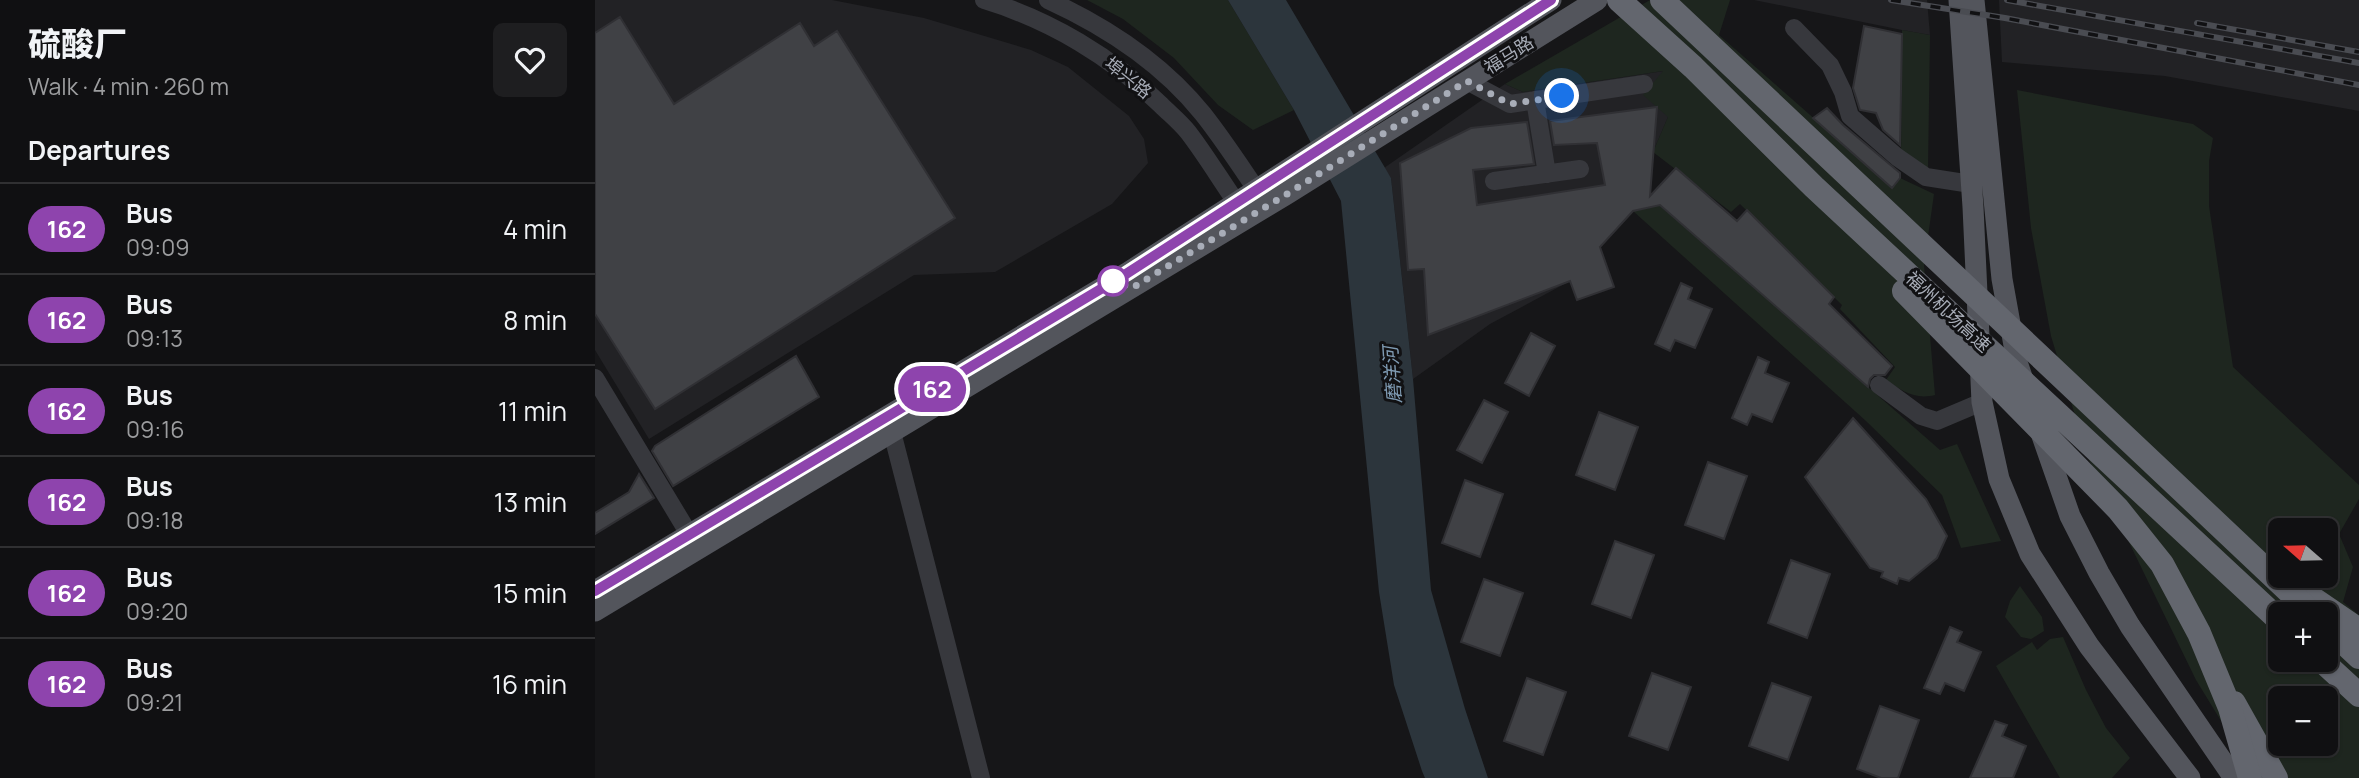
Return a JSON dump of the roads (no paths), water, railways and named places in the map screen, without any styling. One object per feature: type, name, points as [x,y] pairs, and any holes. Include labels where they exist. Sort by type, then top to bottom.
[{"type":"highway","name":"福州机场高速","points":[[1619,0],[1693,67],[1814,187],[2268,610]]},
{"type":"highway","name":"福州机场高速","points":[[1663,0],[2300,602]]},
{"type":"highway","points":[[1814,187],[1889,276],[2119,509],[2162,564],[2199,633],[2230,708],[2250,778]]},
{"type":"highway","points":[[2232,540],[2268,566]]},
{"type":"highway","points":[[2299,588],[2359,630]]},
{"type":"highway","points":[[2338,637],[2359,657]]},
{"type":"highway","points":[[2211,663],[2276,778]]},
{"type":"highway","points":[[2334,672],[2359,695]]},
{"type":"main road","name":"福马路","points":[[595,591],[1126,274],[1551,0]]},
{"type":"main road","name":"福马路","points":[[595,611],[1316,176],[1597,0]]},
{"type":"main road","points":[[1959,0],[1982,402],[1999,479],[2030,554],[2089,646],[2190,778]]},
{"type":"main road","points":[[1974,0],[2002,279],[2017,362],[2070,516],[2099,573],[2130,626],[2234,778]]},
{"type":"street","name":"埠兴路","points":[[984,0],[1004,6],[1065,34],[1115,64],[1187,130],[1236,202]]},
{"type":"street","name":"埠兴路","points":[[1048,0],[1096,25],[1160,69],[1202,113],[1256,189]]},
{"type":"street","points":[[1794,29],[1830,65],[1843,92],[1850,116],[1897,157],[1926,177],[1971,184]]},
{"type":"street","points":[[1467,81],[1510,104],[1644,84]]},
{"type":"street","points":[[1535,100],[1547,174]]},
{"type":"street","points":[[1494,181],[1580,169]]},
{"type":"street","points":[[595,378],[689,534]]},
{"type":"street","points":[[1879,385],[1921,416],[1937,421],[1982,402]]},
{"type":"street","points":[[892,432],[981,778]]},
{"type":"water","name":"磨洋河","points":[[1228,0],[1286,0],[1391,178],[1413,379],[1431,590],[1488,778],[1425,778],[1422,771],[1394,685],[1379,592],[1341,201],[1294,110]]},
{"type":"railway","points":[[1891,0],[2005,18],[2359,85]]},
{"type":"railway","points":[[2007,0],[2359,63]]},
{"type":"railway","points":[[2197,23],[2359,52]]}]
